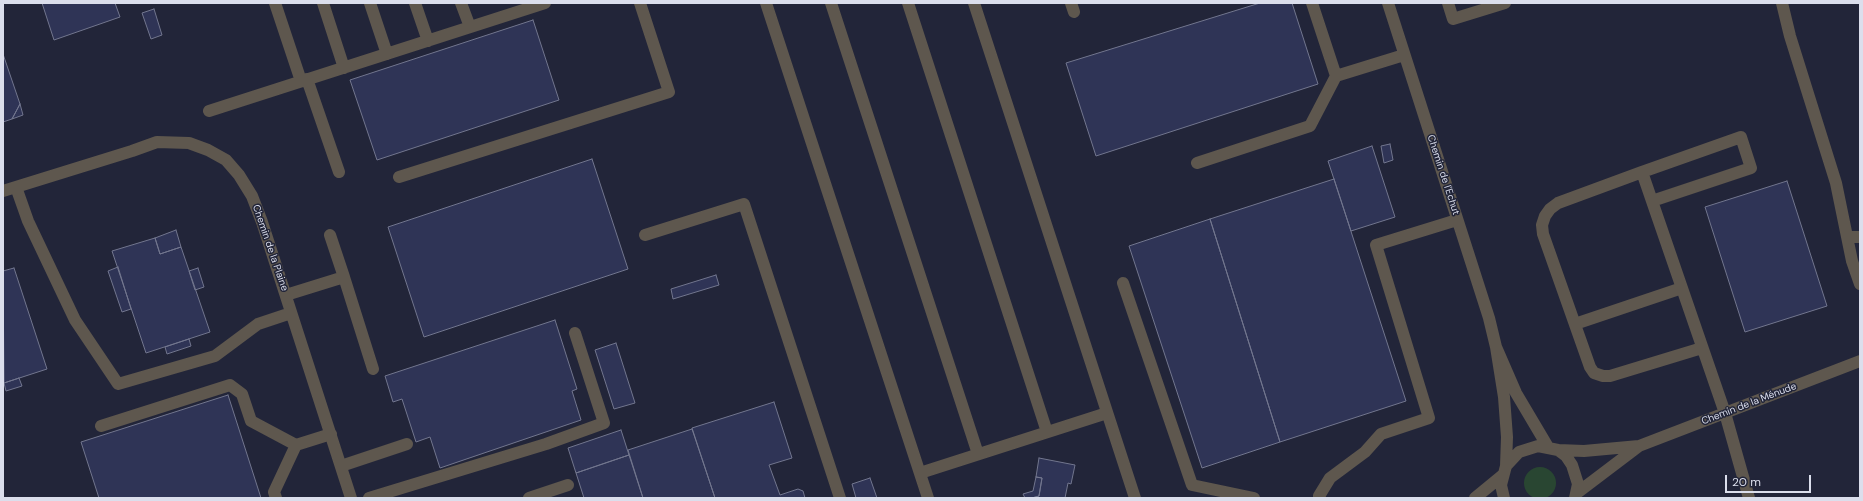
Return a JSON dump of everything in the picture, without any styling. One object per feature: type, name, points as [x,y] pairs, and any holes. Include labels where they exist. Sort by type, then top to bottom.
[{"type":"street","points":[[275,3],[339,172]]},
{"type":"street","points":[[323,3],[344,68]]},
{"type":"street","points":[[370,3],[387,54]]},
{"type":"street","points":[[415,3],[428,41]]},
{"type":"street","points":[[461,3],[470,27]]},
{"type":"street","points":[[209,111],[470,27],[515,8],[545,3]]},
{"type":"street","points":[[399,177],[669,92],[640,3]]},
{"type":"street","points":[[766,3],[928,498]]},
{"type":"street","points":[[831,3],[978,454]]},
{"type":"street","points":[[908,3],[1047,432]]},
{"type":"street","points":[[974,3],[1135,498]]},
{"type":"street","points":[[1312,3],[1336,76]]},
{"type":"street","name":"Chemin de l'Echut","points":[[1388,3],[1489,318],[1496,346],[1504,397],[1507,438],[1501,485],[1504,498]]},
{"type":"street","points":[[1448,3],[1453,19],[1505,3]]},
{"type":"street","points":[[1782,3],[1790,36],[1836,184],[1852,261],[1860,284]]},
{"type":"street","points":[[1197,164],[1310,126],[1336,76],[1404,55]]},
{"type":"street","points":[[1652,201],[1751,168],[1741,137],[1558,203],[1550,209],[1545,216],[1542,225],[1543,234],[1590,368],[1594,373],[1610,376],[1702,348]]},
{"type":"street","name":"Chemin de la Plaine","points":[[3,191],[157,142],[189,143],[208,150],[226,160],[240,175],[252,196],[262,222],[351,498]]},
{"type":"street","points":[[1642,172],[1725,413],[1749,498]]},
{"type":"street","points":[[16,187],[28,221],[75,320],[118,384],[215,356],[258,324],[291,313]]},
{"type":"street","points":[[645,235],[744,204],[840,498]]},
{"type":"street","points":[[1320,498],[1319,496],[1330,478],[1365,452],[1381,434],[1430,418],[1376,245],[1457,220]]},
{"type":"street","points":[[330,235],[373,369]]},
{"type":"street","points":[[1847,237],[1860,237]]},
{"type":"street","points":[[286,295],[344,278]]},
{"type":"street","points":[[1123,283],[1192,485],[1254,498]]},
{"type":"street","points":[[1575,324],[1682,288]]},
{"type":"street","points":[[369,498],[546,444],[604,423],[575,333]]},
{"type":"street","name":"Chemin de l'Echut","points":[[1496,346],[1516,394],[1553,449],[1566,456],[1574,470],[1578,484],[1576,496]]},
{"type":"street","name":"Chemin de la Ménude","points":[[1504,470],[1519,452],[1538,446],[1553,449],[1584,451],[1639,446],[1860,360]]},
{"type":"street","points":[[101,426],[230,385],[242,394],[251,421],[296,445],[331,434]]},
{"type":"street","points":[[920,473],[1107,413]]},
{"type":"street","points":[[341,466],[407,444]]},
{"type":"street","points":[[276,498],[274,492],[296,445]]},
{"type":"street","name":"Chemin de la Ménude","points":[[1576,496],[1639,446]]},
{"type":"street","points":[[1475,498],[1504,470]]},
{"type":"street","points":[[529,498],[568,485]]},
{"type":"green space","points":[[1537,467],[1543,467],[1552,471],[1556,483],[1552,495],[1543,499],[1537,499],[1528,495],[1524,486],[1524,480],[1528,471]]},
{"type":"building","points":[[42,3],[115,3],[120,17],[54,40]]},
{"type":"building","points":[[1260,3],[1292,3],[1318,84],[1096,156],[1066,63]]},
{"type":"building","points":[[154,9],[162,35],[151,39],[142,13]]},
{"type":"building","points":[[533,20],[559,100],[377,160],[350,80]]},
{"type":"building","points":[[3,54],[20,104],[12,119],[3,122]]},
{"type":"building","points":[[20,104],[23,115],[12,119]]},
{"type":"building","points":[[1390,144],[1393,160],[1384,163],[1381,146]]},
{"type":"building","points":[[1372,146],[1395,217],[1351,231],[1328,161]]},
{"type":"building","points":[[592,159],[628,269],[424,337],[388,227]]},
{"type":"building","points":[[1334,179],[1406,401],[1280,442],[1210,219]]},
{"type":"building","points":[[1787,181],[1827,306],[1745,332],[1705,207]]},
{"type":"building","points":[[1210,219],[1280,442],[1202,468],[1129,246]]},
{"type":"building","points":[[176,230],[181,247],[160,254],[155,238]]},
{"type":"building","points":[[155,238],[160,254],[181,247],[210,332],[146,353],[112,251]]},
{"type":"building","points":[[118,267],[131,309],[122,312],[108,271]]},
{"type":"building","points":[[14,268],[47,369],[4,383],[3,271]]},
{"type":"building","points":[[198,268],[204,287],[195,290],[189,271]]},
{"type":"building","points":[[716,275],[719,285],[673,299],[671,289]]},
{"type":"building","points":[[555,320],[577,389],[572,391],[581,420],[440,468],[430,437],[416,442],[402,399],[393,402],[385,376]]},
{"type":"building","points":[[189,339],[191,346],[167,354],[165,347]]},
{"type":"building","points":[[616,343],[635,403],[614,409],[595,350]]},
{"type":"building","points":[[19,378],[22,386],[6,391],[4,383]]},
{"type":"building","points":[[228,395],[261,498],[99,498],[81,442]]},
{"type":"building","points":[[774,402],[792,458],[769,465],[780,495],[798,489],[803,491],[805,498],[715,498],[692,428]]},
{"type":"building","points":[[692,429],[715,498],[643,498],[628,450]]},
{"type":"building","points":[[621,430],[629,455],[576,473],[568,448]]},
{"type":"building","points":[[629,455],[643,498],[584,498],[576,473]]},
{"type":"building","points":[[1039,458],[1075,465],[1071,484],[1068,483],[1065,498],[1032,498],[1039,496],[1042,478],[1036,477]]},
{"type":"building","points":[[1036,477],[1042,478],[1039,496],[1025,498],[1023,494],[1033,491]]},
{"type":"building","points":[[870,478],[877,498],[856,498],[852,484]]}]
